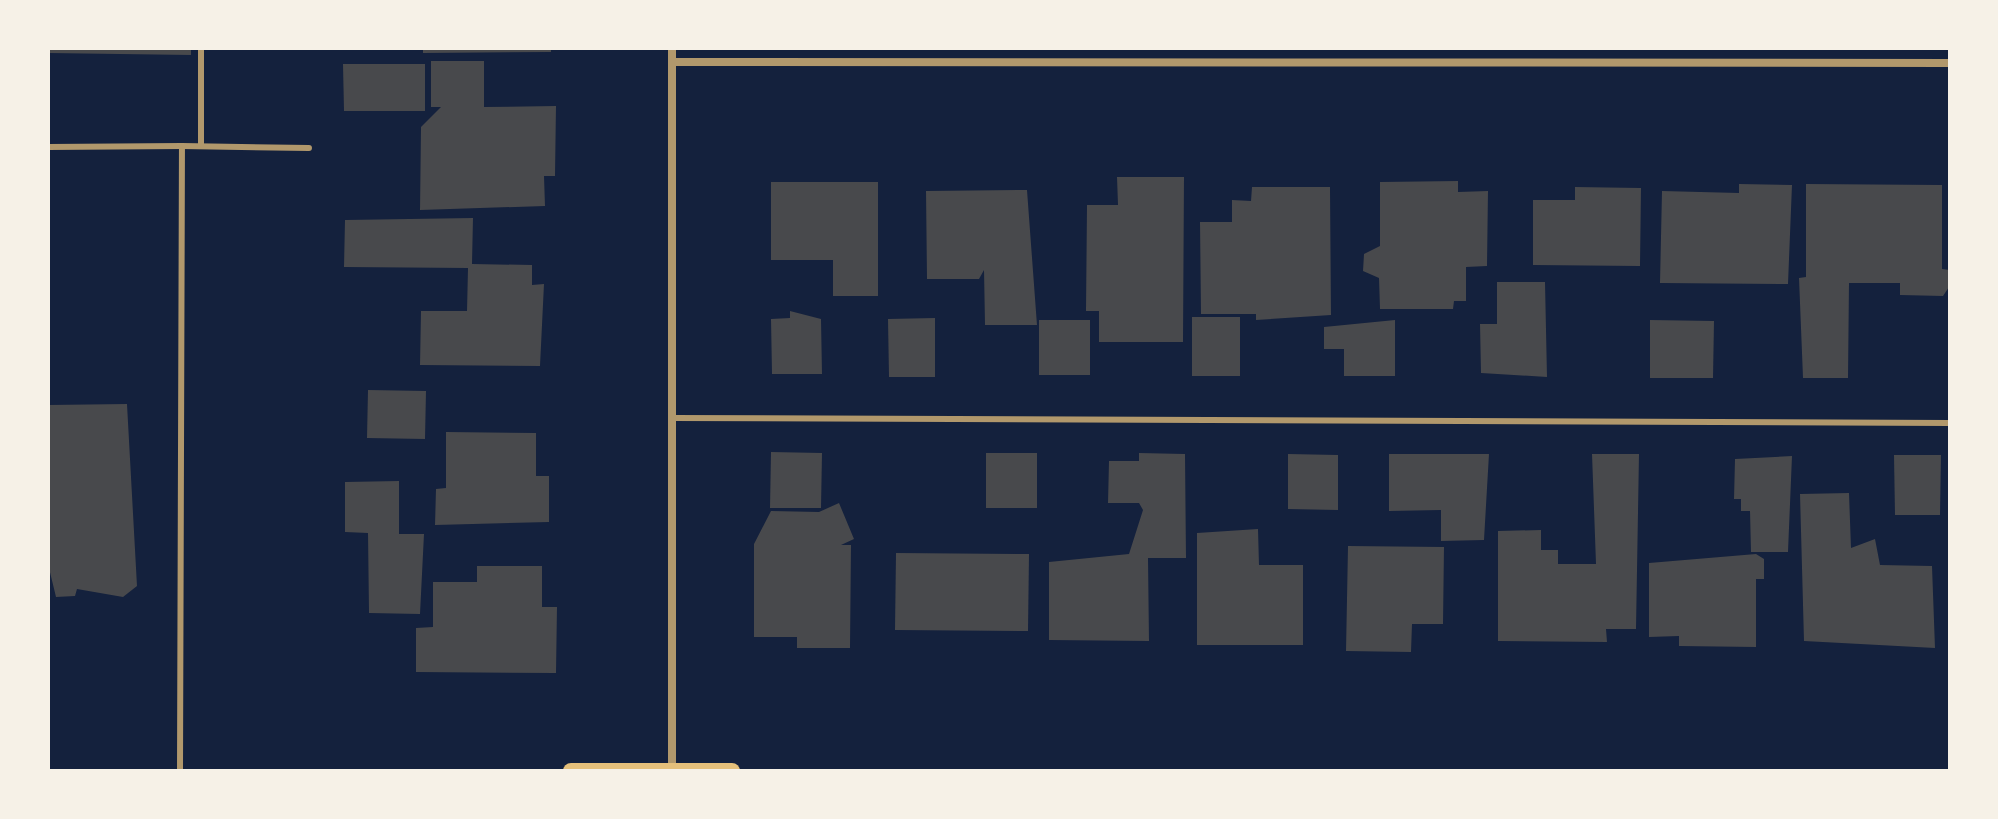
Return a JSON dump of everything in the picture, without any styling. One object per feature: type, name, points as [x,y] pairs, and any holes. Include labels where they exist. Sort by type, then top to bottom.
[{"type":"main road","points":[[571,771],[732,771]]},
{"type":"street","points":[[672,48],[672,770]]},
{"type":"street","points":[[672,62],[1950,63]]},
{"type":"lane","points":[[201,48],[201,146]]},
{"type":"lane","points":[[180,771],[182,146]]},
{"type":"lane","points":[[48,147],[309,148]]},
{"type":"lane","points":[[672,418],[1950,423]]},
{"type":"building","points":[[48,48],[191,48],[191,55],[48,53]]},
{"type":"building","points":[[423,48],[551,48],[551,52],[423,53]]},
{"type":"building","points":[[431,61],[484,61],[484,107],[556,106],[555,176],[544,176],[545,206],[420,210],[421,127],[441,107],[431,107]]},
{"type":"building","points":[[343,64],[425,64],[425,111],[344,111]]},
{"type":"building","points":[[1117,177],[1184,177],[1183,342],[1099,342],[1099,311],[1086,311],[1087,205],[1118,205]]},
{"type":"building","points":[[1458,181],[1458,192],[1488,191],[1487,266],[1466,267],[1466,301],[1454,301],[1453,309],[1380,309],[1379,278],[1363,271],[1364,254],[1380,246],[1380,182]]},
{"type":"building","points":[[771,182],[878,182],[878,296],[833,296],[833,260],[771,260]]},
{"type":"building","points":[[1739,184],[1792,185],[1788,284],[1660,283],[1662,191],[1739,193]]},
{"type":"building","points":[[1806,184],[1942,185],[1942,269],[1950,270],[1949,287],[1943,296],[1900,295],[1900,283],[1849,283],[1848,378],[1803,378],[1799,278],[1806,277]]},
{"type":"building","points":[[1252,187],[1330,187],[1331,315],[1256,320],[1256,314],[1201,314],[1200,222],[1232,222],[1232,200],[1251,201]]},
{"type":"building","points":[[1575,187],[1641,188],[1640,266],[1533,265],[1533,200],[1575,200]]},
{"type":"building","points":[[1027,190],[1037,325],[985,325],[984,270],[979,279],[927,279],[926,191]]},
{"type":"building","points":[[473,218],[472,264],[532,265],[532,285],[544,284],[540,366],[420,365],[421,311],[467,311],[468,268],[344,267],[345,220]]},
{"type":"building","points":[[1497,282],[1545,282],[1547,377],[1481,373],[1480,324],[1497,324]]},
{"type":"building","points":[[790,311],[821,319],[822,374],[772,374],[771,319],[790,318]]},
{"type":"building","points":[[1192,317],[1240,317],[1240,376],[1192,376]]},
{"type":"building","points":[[935,318],[935,377],[889,377],[888,319]]},
{"type":"building","points":[[1039,320],[1090,320],[1090,375],[1039,375]]},
{"type":"building","points":[[1395,320],[1395,376],[1344,376],[1344,349],[1324,349],[1324,327]]},
{"type":"building","points":[[1650,320],[1714,321],[1713,378],[1650,378]]},
{"type":"building","points":[[368,390],[426,391],[425,439],[367,438]]},
{"type":"building","points":[[127,404],[137,586],[123,597],[77,589],[75,596],[56,597],[48,564],[48,405]]},
{"type":"building","points":[[446,432],[536,433],[536,476],[549,476],[549,522],[435,525],[436,489],[446,488]]},
{"type":"building","points":[[771,452],[822,453],[821,508],[770,508]]},
{"type":"building","points":[[986,453],[1037,453],[1037,508],[986,508]]},
{"type":"building","points":[[1139,453],[1185,454],[1186,558],[1148,558],[1149,641],[1049,640],[1049,562],[1129,554],[1143,510],[1139,503],[1108,503],[1109,461],[1139,461]]},
{"type":"building","points":[[1288,454],[1338,455],[1338,510],[1288,509]]},
{"type":"building","points":[[1389,454],[1489,454],[1484,540],[1441,541],[1441,510],[1389,511]]},
{"type":"building","points":[[1592,454],[1639,454],[1636,629],[1606,629],[1607,642],[1498,641],[1498,531],[1541,530],[1541,550],[1558,550],[1558,564],[1596,564]]},
{"type":"building","points":[[1894,455],[1941,455],[1940,515],[1895,515]]},
{"type":"building","points":[[1792,456],[1788,552],[1751,552],[1750,511],[1741,511],[1741,499],[1734,499],[1735,459]]},
{"type":"building","points":[[399,481],[399,534],[424,534],[420,614],[369,613],[368,533],[345,532],[345,482]]},
{"type":"building","points":[[1849,493],[1851,548],[1875,539],[1880,565],[1932,566],[1935,648],[1804,641],[1800,494]]},
{"type":"building","points":[[839,503],[854,539],[841,545],[851,545],[850,648],[797,648],[797,637],[754,637],[754,544],[771,511],[819,512]]},
{"type":"building","points":[[1258,529],[1259,565],[1303,565],[1303,645],[1197,645],[1197,533]]},
{"type":"building","points":[[1348,546],[1444,547],[1443,624],[1412,624],[1411,652],[1346,651]]},
{"type":"building","points":[[896,553],[1029,554],[1028,631],[895,630]]},
{"type":"building","points":[[1756,554],[1764,559],[1764,579],[1756,579],[1756,647],[1679,646],[1679,636],[1649,637],[1649,563]]},
{"type":"building","points":[[477,566],[542,566],[542,607],[557,607],[556,673],[416,672],[416,628],[433,627],[433,582],[477,582]]}]
